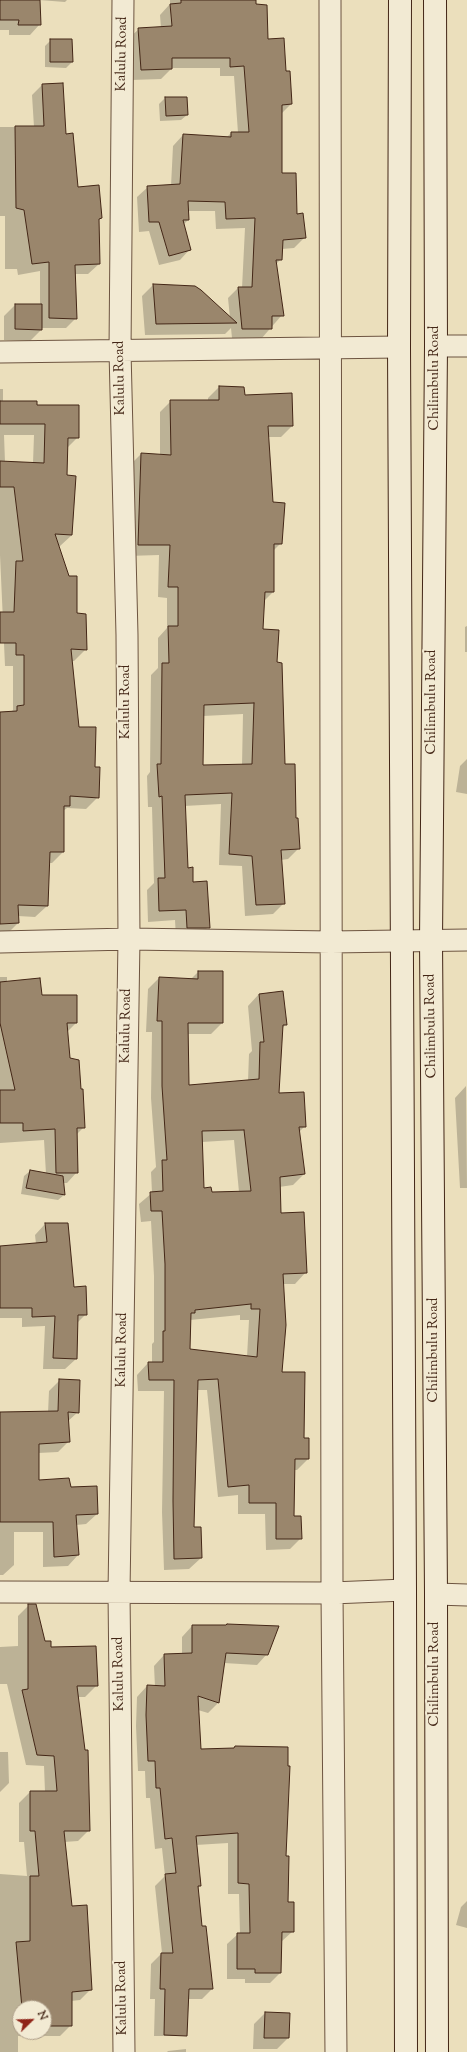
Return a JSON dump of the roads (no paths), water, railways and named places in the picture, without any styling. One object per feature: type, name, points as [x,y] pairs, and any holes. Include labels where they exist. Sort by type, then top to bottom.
[{"type":"main road","name":"Chilimbulu Road","points":[[400,0],[399,347],[406,2052]]},
{"type":"main road","name":"Chilimbulu Road","points":[[435,0],[436,346],[431,940],[436,1594],[437,2052]]},
{"type":"street","name":"Kalulu Road","points":[[123,0],[120,351],[127,635],[129,939],[119,1592],[124,2052]]},
{"type":"street","points":[[330,0],[332,1593],[336,2052]]},
{"type":"street","points":[[436,346],[467,346]]},
{"type":"street","points":[[0,352],[399,347]]},
{"type":"street","points":[[0,942],[129,939],[331,942],[467,940]]},
{"type":"street","points":[[0,1592],[332,1593],[405,1590]]},
{"type":"street","points":[[436,1594],[467,1595]]}]
